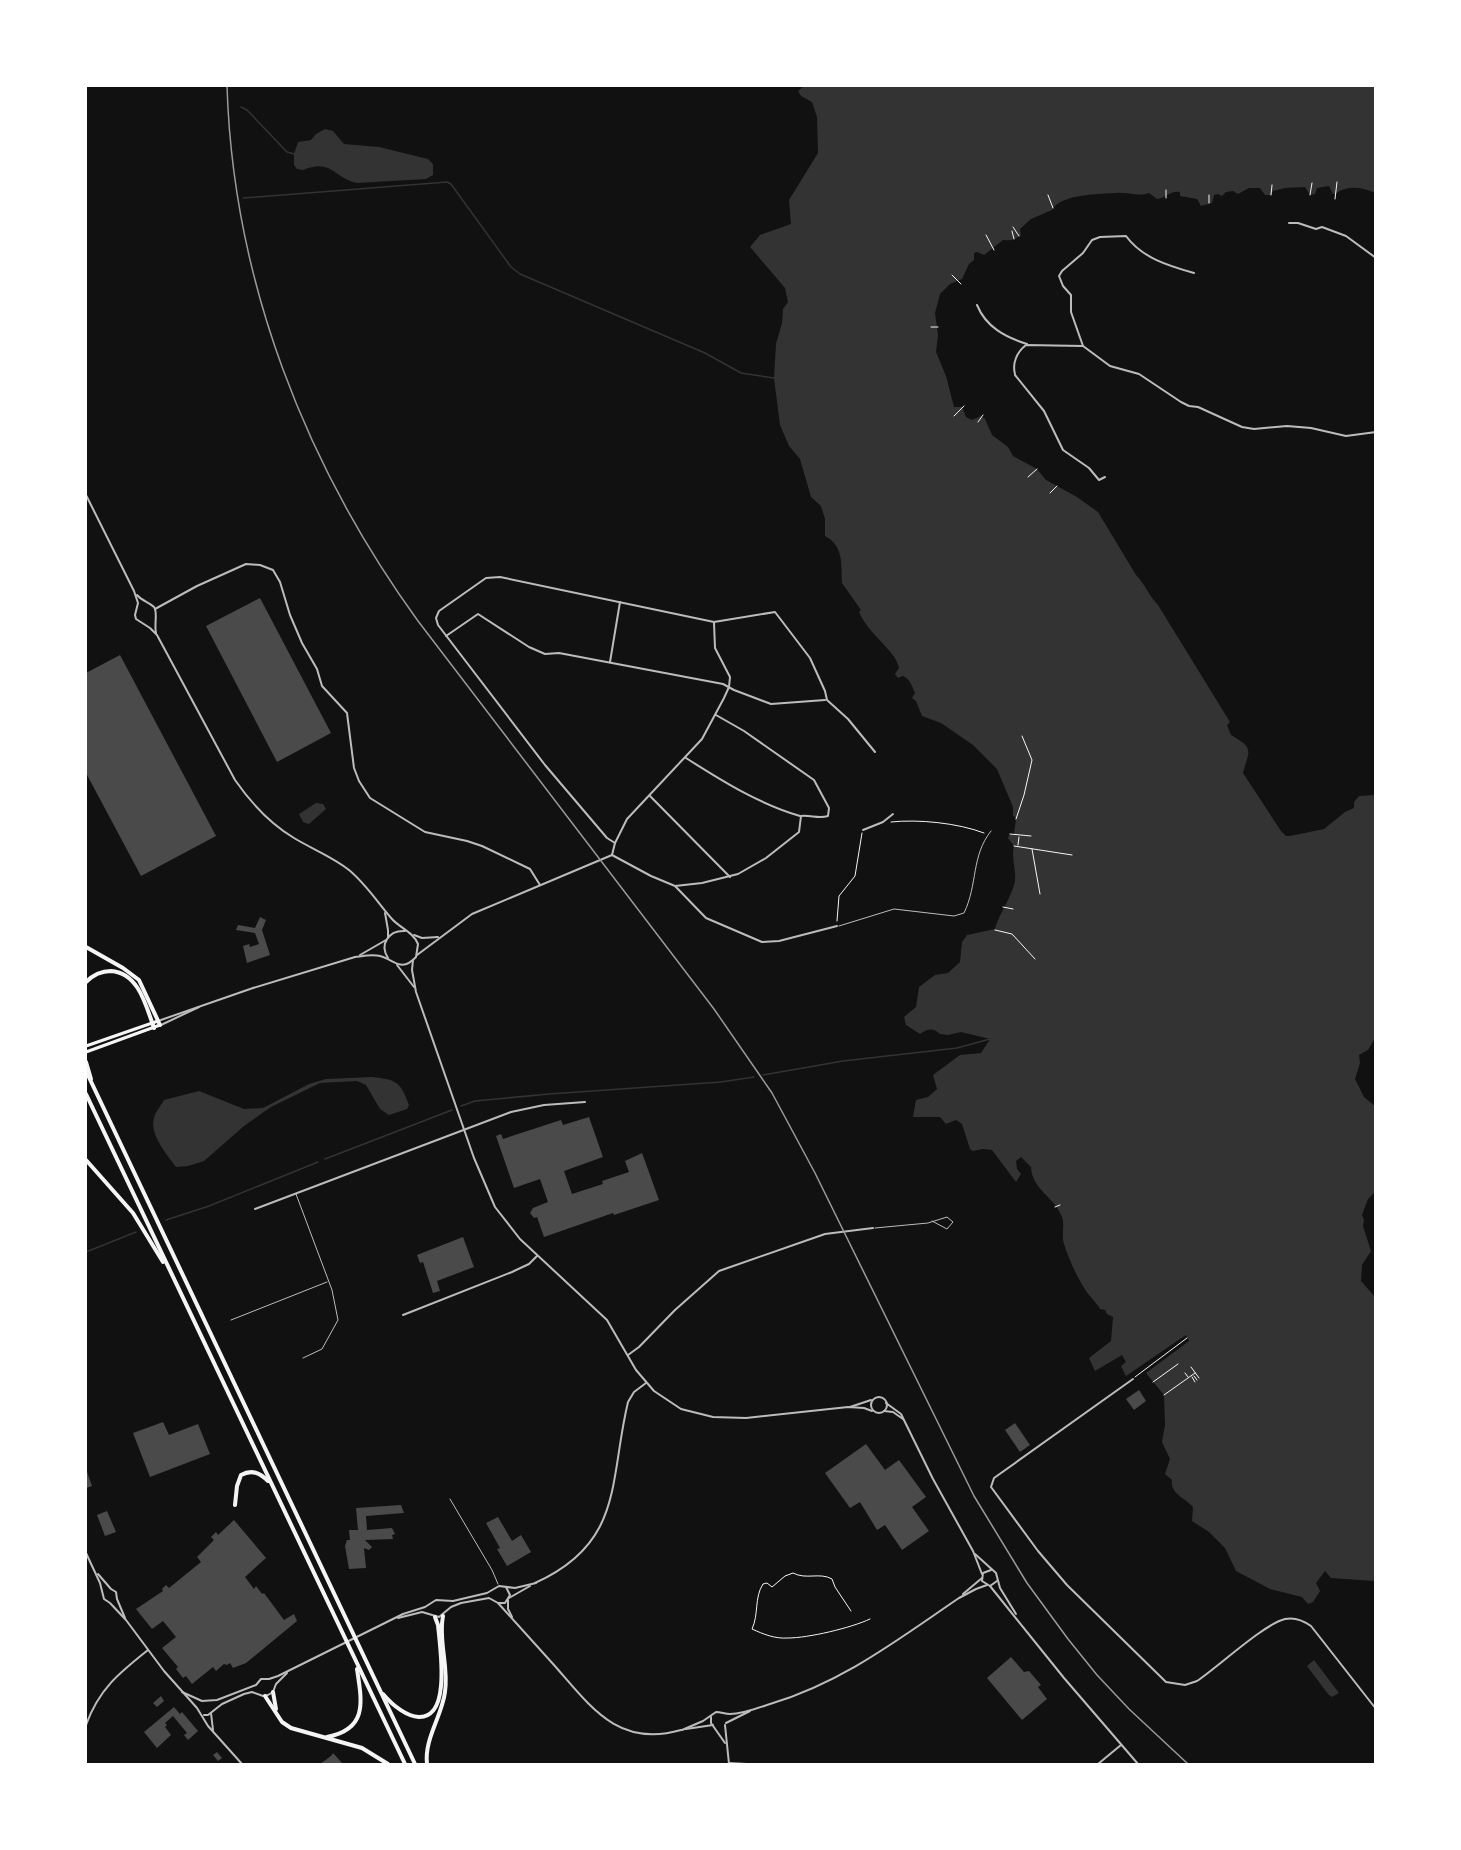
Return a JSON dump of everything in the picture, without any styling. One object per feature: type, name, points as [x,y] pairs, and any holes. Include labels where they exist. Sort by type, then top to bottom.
[{"type":"highway","points":[[86,947],[139,980],[159,1023]]},
{"type":"highway","points":[[86,982],[94,975],[104,971],[124,974],[138,987],[153,1025]]},
{"type":"highway","points":[[86,1062],[99,1100]]},
{"type":"highway","points":[[86,1071],[414,1764]]},
{"type":"highway","points":[[86,1094],[405,1764]]},
{"type":"highway","points":[[86,1160],[141,1224],[177,1286]]},
{"type":"highway","points":[[236,1505],[238,1482],[245,1473],[258,1473],[272,1486]]},
{"type":"highway","points":[[427,1764],[428,1746],[442,1709],[446,1688],[442,1628],[444,1616]]},
{"type":"highway","points":[[379,1689],[393,1706],[407,1715],[422,1717],[432,1709],[438,1701],[441,1685],[438,1625],[435,1617]]},
{"type":"highway","points":[[327,1737],[345,1732],[356,1722],[361,1704],[356,1662]]},
{"type":"highway","points":[[273,1689],[277,1713]]},
{"type":"highway","points":[[265,1696],[282,1722],[291,1728],[362,1748],[388,1764]]},
{"type":"main road","points":[[86,1046],[159,1023]]},
{"type":"main road","points":[[86,1052],[104,1047],[153,1025]]},
{"type":"street","points":[[1289,224],[1298,223],[1312,229],[1322,227],[1341,234],[1376,258]]},
{"type":"street","points":[[1194,273],[1156,260],[1135,246],[1126,236],[1100,237],[1092,240],[1083,253],[1065,267],[1059,276],[1063,286],[1071,295],[1071,312],[1083,346],[1110,366],[1139,374],[1189,406],[1198,407],[1242,427],[1254,429],[1287,426],[1311,428],[1346,436],[1376,432]]},
{"type":"street","points":[[977,305],[986,321],[1004,335],[1038,346],[1083,346]]},
{"type":"street","points":[[1030,344],[1022,348],[1014,361],[1015,374],[1044,411],[1054,435],[1066,454],[1089,468],[1099,480],[1105,477]]},
{"type":"street","points":[[86,495],[134,591],[138,607],[136,619],[157,635]]},
{"type":"street","points":[[155,609],[196,586],[246,564],[260,565],[273,570],[280,582],[290,615],[322,686],[347,713],[354,768],[370,798],[425,832],[453,837],[482,846],[530,869],[540,885]]},
{"type":"street","points":[[615,843],[607,838],[545,765],[436,621],[439,611],[490,576],[714,622],[775,612],[810,658],[827,700],[848,719],[875,752]]},
{"type":"street","points":[[134,591],[155,609],[154,621],[157,635],[235,780],[254,805],[280,829],[334,859],[350,871],[370,890],[399,926],[422,938],[441,937]]},
{"type":"street","points":[[610,662],[620,602]]},
{"type":"street","points":[[138,607],[147,603]]},
{"type":"street","points":[[446,636],[478,614],[502,631],[538,651],[698,678],[723,684],[777,705],[827,700]]},
{"type":"street","points":[[146,625],[154,621]]},
{"type":"street","points":[[612,855],[615,843],[627,819],[702,739],[729,687],[729,674],[714,642],[714,622]]},
{"type":"street","points":[[686,758],[749,796],[776,809],[801,816],[810,815],[822,818],[828,816],[829,808],[814,780],[744,730],[716,715]]},
{"type":"street","points":[[650,795],[730,877]]},
{"type":"street","points":[[863,830],[880,824],[893,814]]},
{"type":"street","points":[[675,886],[730,877],[766,858],[799,832],[801,816]]},
{"type":"street","points":[[393,963],[405,964],[413,960],[472,914],[612,855]]},
{"type":"street","points":[[612,855],[675,886],[706,918],[762,942],[779,941],[837,926]]},
{"type":"street","points":[[384,910],[388,930],[385,953],[405,973],[416,992]]},
{"type":"street","points":[[159,1023],[299,973],[355,957],[371,950],[395,932],[408,932]]},
{"type":"street","points":[[412,934],[418,944],[417,955]]},
{"type":"street","points":[[355,957],[376,956],[390,960]]},
{"type":"street","points":[[413,960],[412,970],[416,992],[481,1178],[495,1207],[514,1233],[604,1316],[646,1383],[661,1397],[681,1409],[713,1417],[754,1417],[848,1407],[880,1397],[897,1409],[973,1551],[988,1586],[1138,1764]]},
{"type":"street","points":[[255,1209],[511,1113],[544,1105],[585,1102]]},
{"type":"street","points":[[628,1354],[639,1347],[662,1321],[719,1271],[825,1234],[873,1228]]},
{"type":"street","points":[[403,1315],[512,1272],[529,1264],[537,1256]]},
{"type":"street","points":[[1133,1379],[994,1478],[991,1487],[1038,1551],[1067,1586],[1166,1682],[1185,1685],[1197,1681],[1272,1624],[1287,1618],[1304,1621],[1311,1626],[1376,1709]]},
{"type":"street","points":[[498,1603],[501,1604],[556,1572],[586,1549],[605,1519],[614,1488],[628,1402],[634,1392],[646,1383]]},
{"type":"street","points":[[872,1411],[870,1405],[873,1400]]},
{"type":"street","points":[[884,1411],[886,1403]]},
{"type":"street","points":[[848,1407],[864,1408],[878,1413],[893,1412],[905,1421]]},
{"type":"street","points":[[973,1551],[993,1570],[1000,1588],[1022,1624]]},
{"type":"street","points":[[86,1553],[104,1593],[104,1599],[126,1620],[197,1708],[205,1722],[242,1764]]},
{"type":"street","points":[[94,1569],[116,1592],[126,1620]]},
{"type":"street","points":[[958,1598],[987,1570],[993,1570]]},
{"type":"street","points":[[682,1730],[716,1712],[730,1714],[755,1709],[804,1694],[844,1674],[958,1598],[976,1589],[995,1584],[998,1578]]},
{"type":"street","points":[[182,1692],[202,1701],[227,1697],[256,1685],[261,1679],[269,1679],[292,1669],[436,1600],[444,1602],[482,1595],[499,1586],[515,1588],[536,1583]]},
{"type":"street","points":[[506,1587],[509,1592],[508,1609],[514,1619]]},
{"type":"street","points":[[104,1593],[111,1589]]},
{"type":"street","points":[[493,1590],[494,1600]]},
{"type":"street","points":[[392,1620],[415,1613],[430,1613],[435,1617],[444,1616],[447,1610],[456,1605],[485,1598],[494,1600],[514,1619],[589,1705],[609,1722],[627,1731],[667,1734],[682,1730],[720,1727],[755,1709]]},
{"type":"street","points":[[110,1603],[117,1599]]},
{"type":"street","points":[[444,1602],[447,1610]]},
{"type":"street","points":[[430,1604],[430,1613]]},
{"type":"street","points":[[86,1725],[95,1702],[106,1686],[148,1650]]},
{"type":"street","points":[[202,1715],[244,1694],[258,1693],[265,1696],[292,1669]]},
{"type":"street","points":[[269,1679],[273,1689]]},
{"type":"street","points":[[256,1685],[258,1693]]},
{"type":"street","points":[[197,1708],[202,1701]]},
{"type":"street","points":[[209,1701],[213,1730]]},
{"type":"street","points":[[724,1713],[729,1764],[747,1764]]},
{"type":"street","points":[[712,1715],[711,1720],[727,1747]]},
{"type":"street","points":[[1098,1764],[1121,1745]]},
{"type":"lane","points":[[837,926],[894,909],[954,916],[964,913],[972,893],[979,849],[991,831]]},
{"type":"lane","points":[[296,1194],[329,1281],[338,1320],[322,1349],[303,1358]]},
{"type":"lane","points":[[873,1228],[947,1217],[953,1222],[947,1228],[932,1221]]},
{"type":"lane","points":[[231,1320],[329,1281]]},
{"type":"lane","points":[[450,1498],[499,1586]]},
{"type":"path","points":[[1335,199],[1337,182]]},
{"type":"path","points":[[1310,195],[1312,183]]},
{"type":"path","points":[[1271,195],[1272,185]]},
{"type":"path","points":[[1166,190],[1166,198]]},
{"type":"path","points":[[1048,195],[1053,208]]},
{"type":"path","points":[[1209,195],[1209,203]]},
{"type":"path","points":[[1013,227],[1018,236]]},
{"type":"path","points":[[1012,231],[1014,239]]},
{"type":"path","points":[[986,235],[994,250]]},
{"type":"path","points":[[952,275],[961,284]]},
{"type":"path","points":[[931,327],[938,327]]},
{"type":"path","points":[[954,416],[964,406]]},
{"type":"path","points":[[978,422],[983,416]]},
{"type":"path","points":[[1028,477],[1037,469]]},
{"type":"path","points":[[1050,493],[1057,486]]},
{"type":"path","points":[[1016,819],[1032,760],[1022,736]]},
{"type":"path","points":[[880,824],[904,820],[972,828],[988,834]]},
{"type":"path","points":[[837,926],[838,896],[851,882],[857,871],[863,830]]},
{"type":"path","points":[[1010,834],[1031,836]]},
{"type":"path","points":[[1017,846],[1019,835]]},
{"type":"path","points":[[1014,846],[1072,855]]},
{"type":"path","points":[[1032,849],[1040,894]]},
{"type":"path","points":[[1003,907],[1013,909]]},
{"type":"path","points":[[995,930],[1012,934],[1035,959]]},
{"type":"path","points":[[1054,1207],[1060,1205]]},
{"type":"path","points":[[1133,1379],[1186,1338]]},
{"type":"path","points":[[1153,1382],[1178,1364]]},
{"type":"path","points":[[1189,1369],[1193,1374],[1197,1380],[1189,1369]]},
{"type":"path","points":[[1185,1373],[1192,1383]]},
{"type":"path","points":[[1164,1395],[1193,1374]]},
{"type":"path","points":[[851,1611],[832,1579],[822,1576],[800,1577],[793,1573],[771,1587],[766,1583],[763,1584],[757,1598],[756,1619],[752,1629],[761,1634],[787,1638],[846,1627],[870,1619]]},
{"type":"shaded area","points":[[804,86],[1375,86],[1375,193],[1355,188],[1344,189],[1333,194],[1329,186],[1317,188],[1315,194],[1310,195],[1305,187],[1285,188],[1273,191],[1271,195],[1265,195],[1260,188],[1249,188],[1238,194],[1233,191],[1226,192],[1222,196],[1214,195],[1212,203],[1201,206],[1197,199],[1180,196],[1180,192],[1157,199],[1149,193],[1141,195],[1100,194],[1072,198],[1031,219],[1020,229],[1021,235],[1016,238],[1003,240],[984,255],[974,253],[974,260],[969,264],[962,279],[950,284],[940,294],[935,313],[938,335],[936,352],[946,376],[954,407],[962,407],[966,417],[972,420],[981,416],[985,419],[992,435],[1008,447],[1013,456],[1037,469],[1046,480],[1098,512],[1230,722],[1227,725],[1231,735],[1247,747],[1248,755],[1243,773],[1281,831],[1286,836],[1290,836],[1324,829],[1345,812],[1354,808],[1354,802],[1359,796],[1375,795],[1375,1038],[1368,1050],[1359,1055],[1360,1063],[1355,1079],[1364,1097],[1376,1107],[1375,1192],[1368,1199],[1362,1215],[1371,1251],[1362,1265],[1361,1281],[1375,1297],[1375,1581],[1331,1578],[1325,1571],[1316,1583],[1320,1591],[1313,1602],[1308,1604],[1302,1597],[1270,1589],[1236,1571],[1225,1548],[1209,1532],[1192,1521],[1193,1507],[1175,1492],[1172,1480],[1165,1474],[1170,1459],[1162,1442],[1165,1425],[1164,1395],[1146,1373],[1189,1341],[1186,1335],[1126,1376],[1121,1366],[1126,1362],[1122,1355],[1095,1371],[1089,1358],[1111,1341],[1113,1317],[1100,1309],[1079,1280],[1064,1244],[1062,1217],[1059,1210],[1035,1182],[1031,1167],[1021,1157],[1016,1161],[1017,1169],[1021,1174],[1016,1182],[992,1150],[973,1151],[970,1149],[962,1124],[956,1120],[946,1124],[940,1117],[913,1117],[916,1100],[928,1097],[937,1089],[933,1075],[960,1055],[981,1053],[990,1039],[961,1032],[948,1035],[928,1030],[920,1034],[906,1025],[904,1017],[916,1007],[919,987],[935,975],[948,973],[960,962],[962,942],[967,935],[995,929],[1014,885],[1014,846],[1008,838],[1009,835],[1014,834],[1016,819],[997,769],[973,745],[941,723],[922,716],[916,701],[912,698],[915,693],[910,683],[905,677],[898,678],[895,674],[899,668],[897,662],[863,620],[859,612],[861,610],[842,583],[840,556],[836,545],[825,536],[825,519],[821,506],[811,497],[800,459],[789,446],[780,425],[774,378],[776,344],[783,309],[788,302],[785,288],[750,247],[760,235],[791,224],[789,200],[818,153],[817,117],[812,102],[801,96],[798,91]]},
{"type":"shaded area","points":[[325,129],[333,131],[344,144],[379,147],[428,159],[433,164],[433,175],[426,179],[357,183],[320,166],[297,169],[294,165],[294,154],[298,142],[311,140]]},
{"type":"shaded area","points":[[316,803],[323,804],[326,809],[309,824],[303,822],[299,814]]},
{"type":"shaded area","points":[[372,1077],[387,1079],[400,1086],[409,1105],[407,1109],[389,1115],[380,1109],[366,1085],[357,1081],[320,1083],[271,1107],[244,1126],[204,1161],[188,1166],[176,1167],[154,1131],[155,1116],[164,1100],[199,1091],[244,1109],[263,1108],[309,1084],[326,1079]]},
{"type":"shaded area","points":[[1314,1660],[1339,1693],[1332,1697],[1328,1694],[1307,1666]]},
{"type":"building","points":[[260,598],[331,733],[277,762],[206,626]]},
{"type":"building","points":[[120,655],[216,836],[141,876],[86,773],[86,673]]},
{"type":"building","points":[[260,917],[266,920],[262,930],[270,955],[247,963],[243,946],[249,944],[250,947],[259,944],[255,933],[236,930],[238,925],[255,928]]},
{"type":"building","points":[[589,1117],[603,1157],[564,1171],[572,1194],[603,1184],[602,1181],[629,1172],[625,1161],[642,1153],[659,1200],[544,1237],[537,1217],[534,1218],[530,1213],[533,1208],[548,1202],[540,1179],[514,1188],[496,1136],[501,1134],[503,1139],[561,1120],[563,1125]]},
{"type":"building","points":[[463,1237],[474,1267],[437,1281],[440,1291],[433,1293],[423,1262],[420,1263],[417,1255]]},
{"type":"building","points":[[1139,1390],[1146,1401],[1134,1410],[1126,1399]]},
{"type":"building","points":[[163,1422],[169,1435],[198,1424],[210,1454],[150,1477],[133,1433]]},
{"type":"building","points":[[1015,1423],[1030,1445],[1020,1452],[1005,1430]]},
{"type":"building","points":[[866,1444],[885,1470],[899,1460],[926,1497],[912,1507],[929,1531],[902,1550],[885,1525],[877,1530],[860,1502],[850,1508],[825,1473]]},
{"type":"building","points":[[86,1469],[92,1486],[86,1488]]},
{"type":"building","points":[[401,1505],[404,1513],[366,1516],[367,1530],[392,1528],[395,1534],[392,1535],[393,1539],[365,1540],[372,1547],[369,1550],[364,1548],[366,1568],[349,1569],[345,1546],[347,1540],[350,1540],[349,1530],[358,1530],[356,1508]]},
{"type":"building","points":[[107,1511],[116,1532],[105,1536],[97,1515]]},
{"type":"building","points":[[498,1517],[512,1541],[521,1535],[531,1552],[507,1566],[486,1523]]},
{"type":"building","points":[[234,1520],[266,1558],[245,1577],[254,1589],[256,1586],[262,1594],[264,1593],[284,1620],[294,1614],[297,1621],[246,1663],[233,1668],[230,1663],[224,1664],[216,1671],[213,1667],[192,1684],[186,1676],[183,1678],[176,1669],[178,1667],[162,1648],[176,1637],[163,1621],[152,1629],[136,1609],[163,1591],[166,1585],[169,1588],[201,1562],[197,1557],[214,1540],[211,1537],[216,1532],[218,1535]]},
{"type":"building","points":[[1011,1657],[1024,1672],[1029,1671],[1041,1685],[1038,1687],[1047,1699],[1022,1720],[987,1678]]},
{"type":"building","points":[[161,1696],[164,1701],[157,1707],[153,1703]]},
{"type":"building","points":[[174,1707],[180,1714],[182,1712],[198,1731],[188,1740],[184,1735],[187,1733],[173,1716],[165,1723],[171,1735],[157,1748],[144,1732]]},
{"type":"building","points":[[217,1752],[222,1758],[218,1761],[213,1755]]},
{"type":"building","points":[[333,1753],[343,1764],[320,1764],[331,1756]]},
{"type":"waterway","points":[[241,107],[247,110],[287,152],[294,154]]},
{"type":"waterway","points":[[243,198],[447,182],[451,184],[511,267],[520,274],[705,353],[741,373],[774,378]]},
{"type":"waterway","points":[[763,1075],[843,1061],[957,1048],[990,1039]]},
{"type":"waterway","points":[[461,1106],[475,1101],[721,1082],[754,1077]]},
{"type":"waterway","points":[[325,1159],[452,1110]]},
{"type":"waterway","points":[[166,1220],[209,1206],[318,1162]]},
{"type":"waterway","points":[[86,1252],[136,1232]]},
{"type":"railway","points":[[227,86],[232,158],[243,230],[260,299],[282,368],[309,434],[341,499],[378,561],[418,621],[714,1009],[772,1093],[815,1173],[974,1496],[1027,1583],[1097,1675],[1129,1709],[1188,1764]]}]
